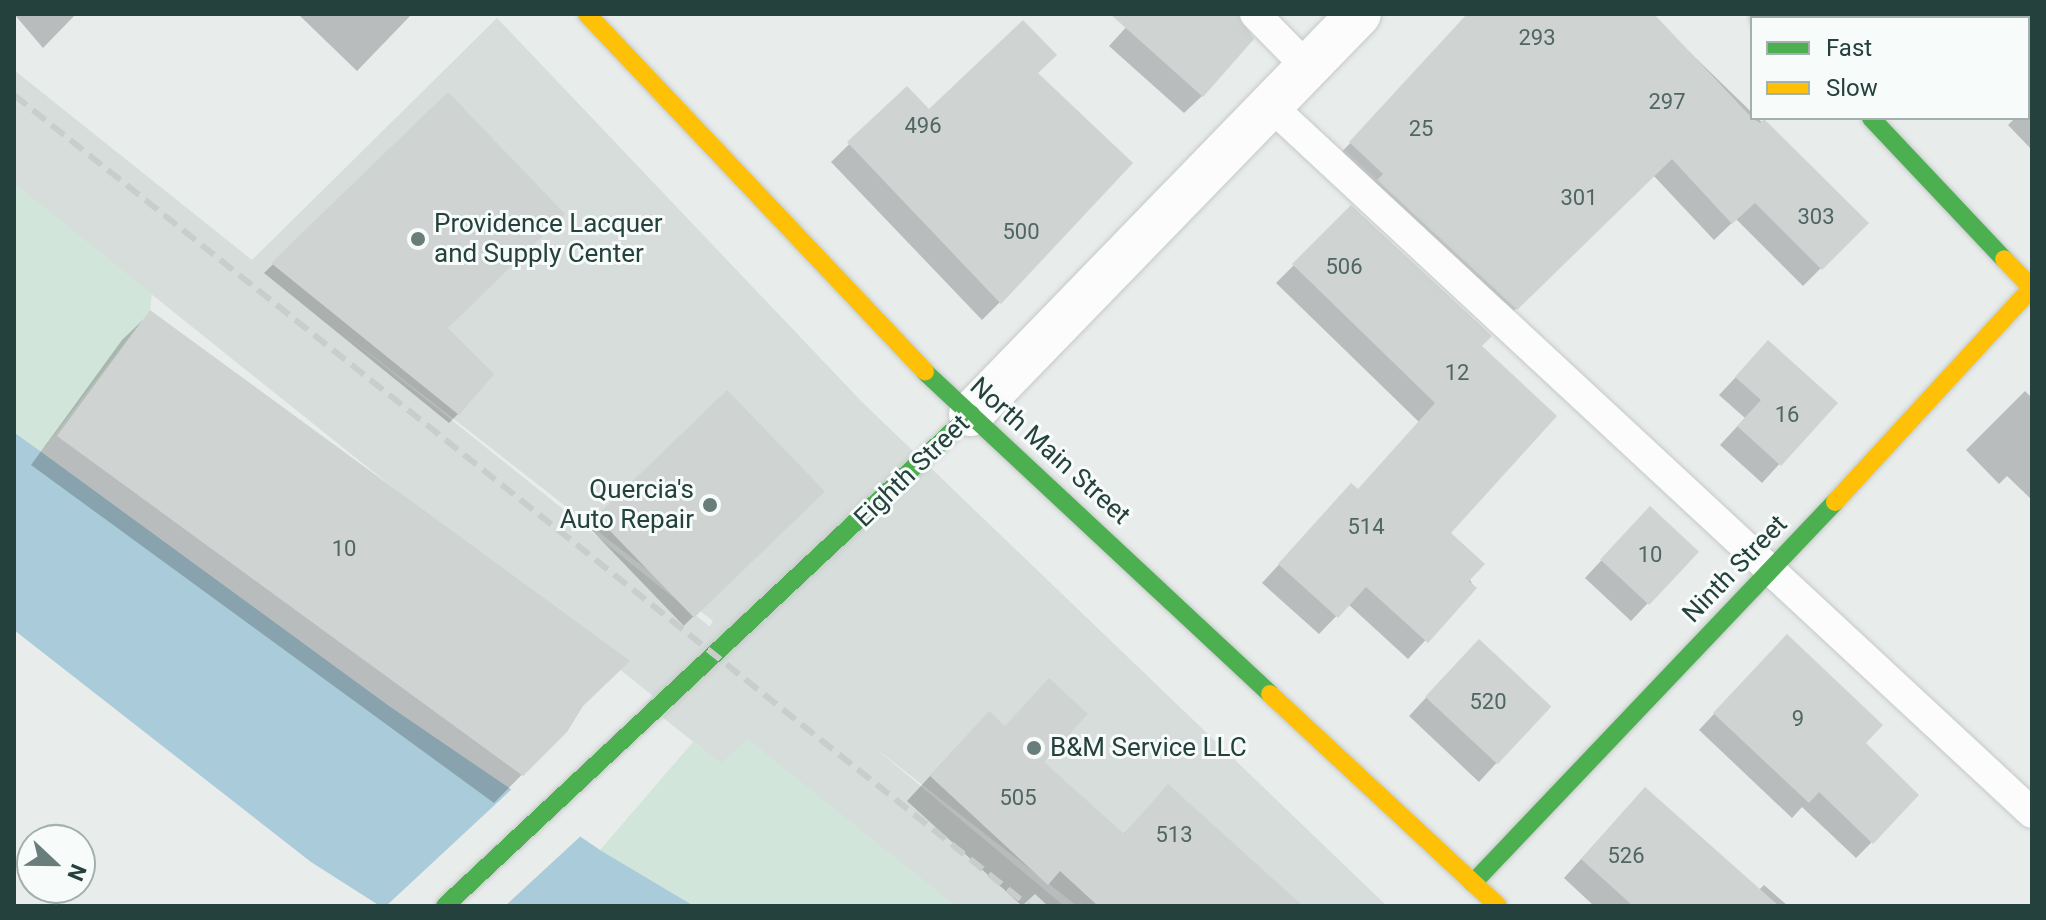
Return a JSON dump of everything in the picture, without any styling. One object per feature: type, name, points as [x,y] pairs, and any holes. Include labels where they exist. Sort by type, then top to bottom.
[{"type":"street","name":"North Main Street","points":[[587,14],[854,301],[1498,906]]},
{"type":"street","name":"Eighth Street","points":[[445,906],[971,414],[1359,14]]},
{"type":"street","points":[[1873,120],[2032,288]]},
{"type":"street","name":"Ninth Street","points":[[1473,883],[1773,568],[2032,288]]},
{"type":"lane","points":[[1255,14],[1308,68]]},
{"type":"lane","points":[[1272,107],[1773,568],[2032,813]]},
{"type":"shaded area","points":[[497,18],[861,401],[1387,906],[1077,906],[874,747],[1064,906],[955,906],[748,740],[721,764],[646,704],[653,696],[14,184],[14,70],[252,260]],"holes":[[[333,325],[713,621],[709,626]]]},
{"type":"green space","points":[[14,183],[152,294],[150,310],[41,452],[14,431]]},
{"type":"green space","points":[[748,739],[955,906],[694,906],[600,850],[693,742],[721,763]]},
{"type":"water","points":[[14,432],[389,706],[600,850],[694,906],[380,906],[311,862],[14,630]]},
{"type":"pier","points":[[514,787],[583,834],[505,906],[386,906]]},
{"type":"building","points":[[1110,14],[1238,14],[1254,39],[1203,97]]},
{"type":"building","points":[[1467,14],[1654,14],[1750,116],[1750,120],[1760,123],[1765,120],[1869,223],[1822,270],[1755,203],[1732,224],[1672,159],[1517,310],[1377,180],[1383,174],[1349,142]]},
{"type":"building","points":[[1023,20],[1057,55],[1038,73],[1133,163],[1001,304],[847,142],[907,86],[929,109]]},
{"type":"building","name":"Providence Lacquer and Supply Center","points":[[448,92],[565,214],[448,328],[494,374],[459,415],[271,263]]},
{"type":"building","points":[[1351,205],[1492,336],[1482,346],[1557,416],[1451,533],[1485,564],[1469,581],[1477,588],[1428,643],[1366,587],[1338,618],[1278,564],[1351,483],[1358,489],[1435,403],[1292,264]]},
{"type":"building","points":[[150,310],[630,661],[583,706],[567,732],[523,776],[57,436]]},
{"type":"building","points":[[1768,340],[1838,403],[1781,466],[1737,426],[1761,400],[1735,377]]},
{"type":"building","name":"Quercia's Auto Repair","points":[[727,390],[825,491],[694,618],[596,516]]},
{"type":"building","points":[[1650,506],[1699,552],[1649,605],[1600,559]]},
{"type":"building","points":[[1787,634],[1883,725],[1866,743],[1919,795],[1873,844],[1819,792],[1809,803],[1713,713]]},
{"type":"building","points":[[1479,639],[1551,707],[1498,764],[1425,697]]},
{"type":"building","points":[[1049,678],[1088,714],[1044,762],[1124,834],[1168,784],[1303,906],[1098,906],[1060,871],[1048,885],[930,776],[989,711],[1005,726]]},
{"type":"building","points":[[1645,787],[1779,906],[1633,906],[1581,859]]},
{"type":"railway","points":[[14,95],[1029,906]]},
{"type":"traffic: fast","points":[[1873,120],[2004,259]]},
{"type":"traffic: fast","points":[[925,372],[1270,694]]},
{"type":"traffic: fast","points":[[445,906],[971,414]]},
{"type":"traffic: fast","points":[[1473,883],[1835,502]]},
{"type":"traffic: slow","points":[[587,14],[925,372]]},
{"type":"traffic: slow","points":[[1835,502],[2032,288],[2004,259]]},
{"type":"traffic: slow","points":[[1270,694],[1498,906]]},
{"type":"place","name":"Providence Lacquer and Supply Center","points":[[418,239]]},
{"type":"place","name":"Quercia's Auto Repair","points":[[710,505]]},
{"type":"place","name":"B&M Service LLC","points":[[1034,748]]}]
